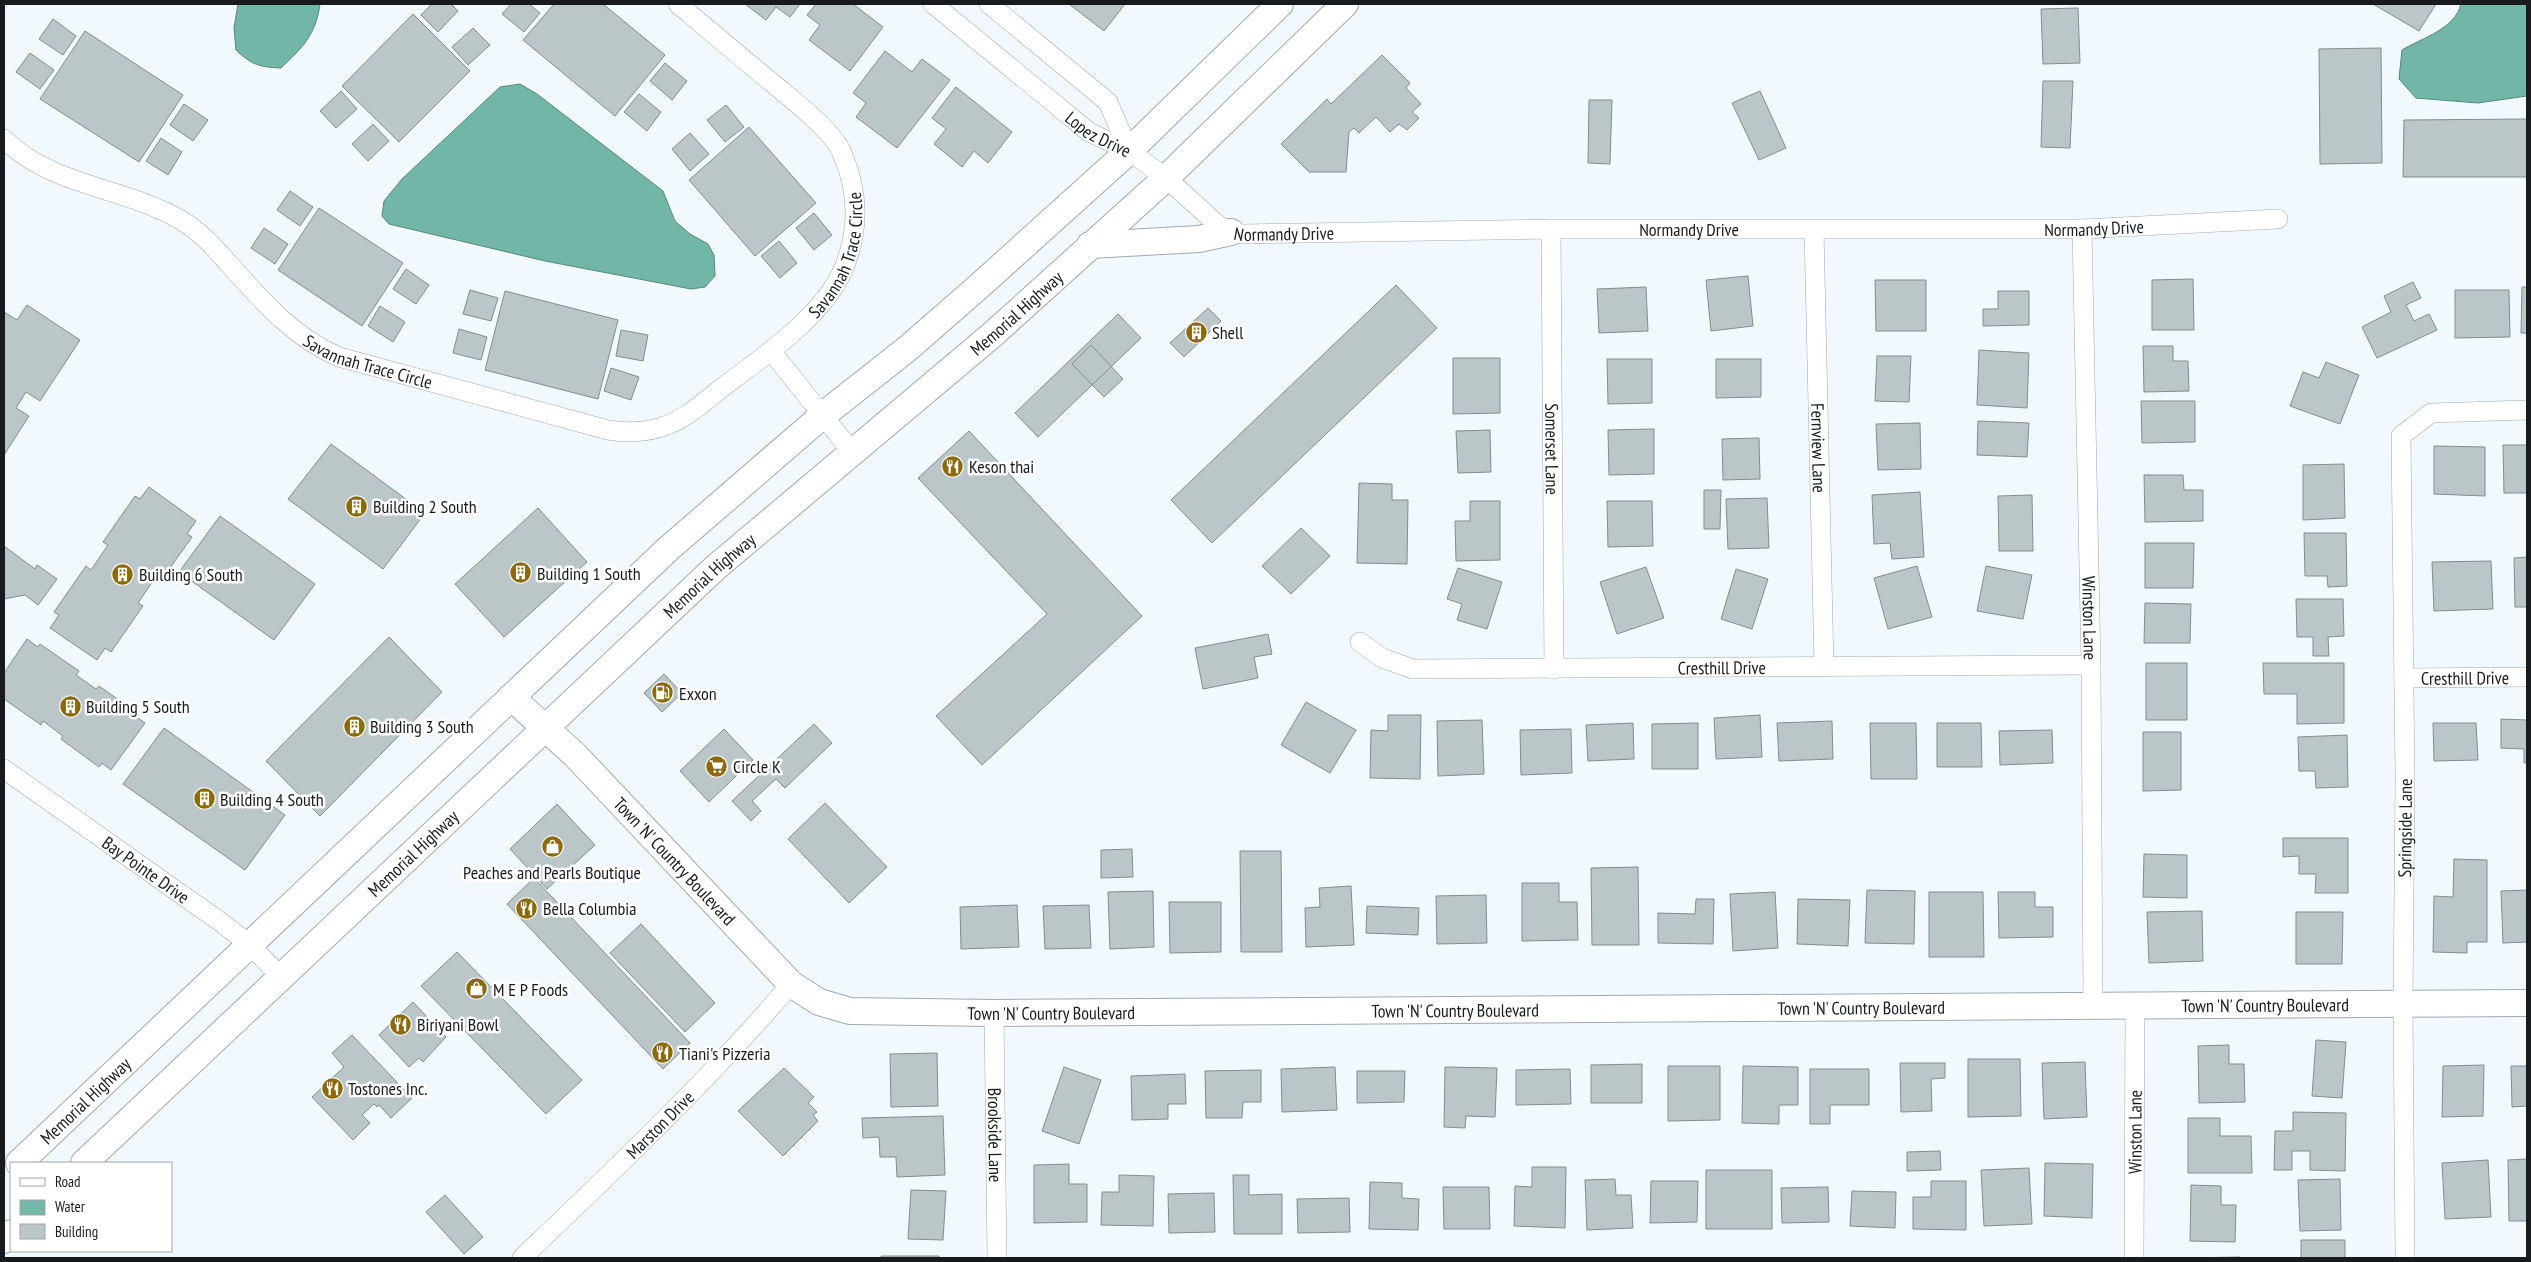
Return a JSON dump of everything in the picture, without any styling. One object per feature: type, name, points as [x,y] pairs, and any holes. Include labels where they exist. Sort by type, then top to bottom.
[{"type":"main road","name":"Memorial Highway","points":[[20,1162],[668,549],[822,416],[907,349],[1129,151],[1280,4]]},
{"type":"main road","name":"Memorial Highway","points":[[85,1162],[545,726],[715,568],[992,335],[1166,178],[1345,4]]},
{"type":"main road","points":[[1090,245],[1199,239],[1231,232]]},
{"type":"main road","name":"Town 'N' Country Boulevard","points":[[512,697],[582,762],[791,984],[819,1002],[850,1011],[994,1013],[2527,1003]]},
{"type":"street","name":"Savannah Trace Circle","points":[[4,139],[24,156],[49,170],[146,202],[180,219],[202,236],[288,326],[321,349],[339,357],[608,430],[628,432],[653,430],[680,419],[771,351],[822,304],[843,270],[856,225],[855,188],[841,150],[814,118],[678,4]]},
{"type":"street","name":"Lopez Drive","points":[[932,4],[1089,132],[1129,151]]},
{"type":"street","name":"Lopez Drive","points":[[989,4],[1108,102],[1129,151]]},
{"type":"street","name":"Normandy Drive","points":[[1129,151],[1166,178],[1206,215],[1231,232],[1254,235],[1551,229],[2082,229],[2278,219]]},
{"type":"street","name":"Somerset Lane","points":[[1551,229],[1554,669]]},
{"type":"street","name":"Winston Lane","points":[[2082,229],[2091,665],[2093,1006]]},
{"type":"street","name":"Fernview Lane","points":[[1814,230],[1824,666]]},
{"type":"street","points":[[771,351],[852,452]]},
{"type":"street","name":"Springside Lane","points":[[2405,1258],[2403,1004],[2404,678],[2401,436],[2431,413],[2527,410]]},
{"type":"street","name":"Cresthill Drive","points":[[1360,642],[1382,658],[1413,669],[2091,665]]},
{"type":"street","name":"Cresthill Drive","points":[[2404,678],[2527,677]]},
{"type":"street","name":"Bay Pointe Drive","points":[[4,769],[214,917],[249,944],[281,977]]},
{"type":"street","name":"Marston Drive","points":[[522,1258],[649,1135],[763,1017],[791,984]]},
{"type":"street","name":"Winston Lane","points":[[2134,1258],[2135,1006]]},
{"type":"street","name":"Brookside Lane","points":[[994,1013],[997,1258]]},
{"type":"water","points":[[238,4],[320,4],[315,24],[307,40],[281,68],[256,64],[236,50],[234,28]]},
{"type":"water","points":[[2461,4],[2527,4],[2527,96],[2478,103],[2416,98],[2399,79],[2402,50],[2445,26],[2458,13]]},
{"type":"water","points":[[520,84],[537,94],[663,191],[675,221],[690,234],[708,244],[714,255],[715,276],[705,287],[691,289],[545,261],[389,224],[382,216],[384,201],[402,179],[500,87]]},
{"type":"building","points":[[432,4],[451,4],[458,11],[438,32],[421,15]]},
{"type":"building","points":[[511,4],[529,4],[540,13],[524,32],[502,14]]},
{"type":"building","points":[[554,4],[603,4],[665,55],[615,116],[523,40]]},
{"type":"building","points":[[745,4],[800,4],[790,17],[776,7],[766,20]]},
{"type":"building","points":[[816,4],[853,4],[883,27],[850,71],[809,40],[820,25],[807,15]]},
{"type":"building","points":[[1069,4],[1125,4],[1104,31]]},
{"type":"building","points":[[2373,4],[2436,4],[2419,31]]},
{"type":"building","points":[[2078,8],[2080,63],[2043,64],[2041,9]]},
{"type":"building","points":[[413,14],[470,71],[399,142],[342,86]]},
{"type":"building","points":[[53,19],[76,36],[63,55],[39,39]]},
{"type":"building","points":[[473,28],[490,45],[468,65],[452,47]]},
{"type":"building","points":[[85,31],[183,95],[139,162],[40,99]]},
{"type":"building","points":[[2381,48],[2382,163],[2320,164],[2319,49]]},
{"type":"building","points":[[885,51],[912,72],[922,59],[950,80],[897,148],[856,117],[866,103],[853,93]]},
{"type":"building","points":[[30,53],[54,70],[40,89],[16,72]]},
{"type":"building","points":[[1382,55],[1410,83],[1406,88],[1421,104],[1412,112],[1419,118],[1407,130],[1399,124],[1390,132],[1376,117],[1359,133],[1354,128],[1349,132],[1346,172],[1309,172],[1281,144],[1327,99],[1331,104]]},
{"type":"building","points":[[665,63],[687,81],[672,100],[650,81]]},
{"type":"building","points":[[2043,81],[2073,81],[2070,148],[2041,147]]},
{"type":"building","points":[[956,87],[1012,132],[988,163],[974,151],[962,167],[934,144],[946,129],[932,118]]},
{"type":"building","points":[[341,91],[357,109],[336,128],[320,111]]},
{"type":"building","points":[[1760,91],[1786,148],[1759,160],[1732,103]]},
{"type":"building","points":[[639,94],[661,112],[647,131],[624,112]]},
{"type":"building","points":[[1589,100],[1612,100],[1610,164],[1588,163]]},
{"type":"building","points":[[184,104],[208,120],[193,141],[170,125]]},
{"type":"building","points":[[726,105],[744,127],[725,142],[707,120]]},
{"type":"building","points":[[2527,119],[2527,177],[2403,177],[2404,120]]},
{"type":"building","points":[[373,124],[389,141],[368,161],[352,144]]},
{"type":"building","points":[[749,127],[816,203],[755,256],[689,180]]},
{"type":"building","points":[[690,133],[709,154],[690,171],[672,149]]},
{"type":"building","points":[[161,138],[182,152],[168,175],[146,161]]},
{"type":"building","points":[[290,191],[313,207],[300,226],[277,210]]},
{"type":"building","points":[[319,208],[403,263],[362,326],[278,270]]},
{"type":"building","points":[[814,213],[832,235],[814,250],[796,228]]},
{"type":"building","points":[[264,228],[288,244],[275,264],[251,248]]},
{"type":"building","points":[[779,241],[797,263],[780,278],[761,256]]},
{"type":"building","points":[[406,269],[429,285],[416,304],[393,289]]},
{"type":"building","points":[[1748,276],[1753,326],[1711,331],[1706,280]]},
{"type":"building","points":[[2193,279],[2194,330],[2152,330],[2152,280]]},
{"type":"building","points":[[1875,280],[1926,280],[1926,331],[1876,331]]},
{"type":"building","points":[[2413,282],[2421,298],[2406,305],[2414,321],[2429,314],[2437,330],[2377,358],[2362,327],[2391,312],[2384,296]]},
{"type":"building","points":[[1396,285],[1437,328],[1212,543],[1171,500]]},
{"type":"building","points":[[1646,287],[1648,331],[1599,333],[1597,289]]},
{"type":"building","points":[[2522,287],[2527,287],[2527,333],[2521,333]]},
{"type":"building","points":[[470,290],[498,298],[491,321],[463,314]]},
{"type":"building","points":[[2455,290],[2509,290],[2510,337],[2455,338]]},
{"type":"building","points":[[505,291],[618,320],[598,399],[485,370]]},
{"type":"building","points":[[1998,291],[2029,291],[2029,325],[1983,326],[1983,309],[1998,309]]},
{"type":"building","points":[[27,305],[80,340],[40,401],[26,392],[16,408],[29,416],[4,455],[4,312],[17,320]]},
{"type":"building","points":[[380,306],[405,322],[393,342],[368,326]]},
{"type":"building","name":"Shell","points":[[1208,308],[1221,321],[1184,357],[1170,343]]},
{"type":"building","points":[[1118,314],[1141,338],[1038,437],[1015,413]]},
{"type":"building","points":[[459,329],[487,337],[481,360],[453,353]]},
{"type":"building","points":[[621,330],[648,335],[643,361],[616,356]]},
{"type":"building","points":[[1091,345],[1123,379],[1104,397],[1072,364]]},
{"type":"building","points":[[2143,346],[2173,346],[2173,361],[2188,361],[2189,391],[2144,392]]},
{"type":"building","points":[[1979,350],[2029,353],[2027,408],[1977,405]]},
{"type":"building","points":[[1877,356],[1911,356],[1909,402],[1875,401]]},
{"type":"building","points":[[1453,358],[1500,358],[1500,413],[1453,414]]},
{"type":"building","points":[[1607,359],[1652,359],[1652,403],[1608,404]]},
{"type":"building","points":[[1716,359],[1761,359],[1761,397],[1716,398]]},
{"type":"building","points":[[2326,362],[2359,375],[2340,424],[2290,406],[2303,372],[2319,378]]},
{"type":"building","points":[[611,368],[639,377],[631,400],[604,391]]},
{"type":"building","points":[[2141,401],[2195,401],[2195,442],[2142,443]]},
{"type":"building","points":[[1978,421],[2029,423],[2027,457],[1977,455]]},
{"type":"building","points":[[1920,423],[1921,469],[1878,470],[1876,424]]},
{"type":"building","points":[[1654,429],[1654,474],[1609,475],[1608,430]]},
{"type":"building","points":[[1490,430],[1491,472],[1458,473],[1456,431]]},
{"type":"building","points":[[969,431],[1142,616],[982,765],[936,716],[1047,614],[918,478]]},
{"type":"building","points":[[1759,438],[1760,479],[1723,480],[1722,439]]},
{"type":"building","name":"Building 2 South","points":[[331,444],[425,513],[383,569],[288,499]]},
{"type":"building","points":[[2503,445],[2527,445],[2527,493],[2504,493]]},
{"type":"building","points":[[2434,446],[2485,447],[2485,496],[2434,494]]},
{"type":"building","points":[[2344,464],[2345,518],[2303,520],[2303,465]]},
{"type":"building","points":[[2144,475],[2183,475],[2184,490],[2203,490],[2203,521],[2145,522]]},
{"type":"building","points":[[1359,483],[1392,484],[1392,500],[1408,500],[1407,564],[1357,563]]},
{"type":"building","name":"Building 6 South","points":[[149,487],[196,521],[187,534],[192,537],[160,582],[155,578],[138,603],[143,606],[111,652],[105,648],[97,660],[50,628],[59,615],[54,612],[86,566],[91,570],[108,545],[103,542],[135,496],[140,499]]},
{"type":"building","points":[[1704,490],[1721,490],[1720,529],[1704,529]]},
{"type":"building","points":[[1920,492],[1924,557],[1892,559],[1890,543],[1874,544],[1872,495]]},
{"type":"building","points":[[2032,495],[2033,551],[1999,551],[1998,496]]},
{"type":"building","points":[[1767,498],[1769,548],[1728,549],[1726,499]]},
{"type":"building","points":[[1470,501],[1500,501],[1500,560],[1456,561],[1455,521],[1470,521]]},
{"type":"building","points":[[1607,501],[1652,501],[1653,546],[1608,547]]},
{"type":"building","name":"Building 1 South","points":[[538,508],[587,562],[504,637],[455,584]]},
{"type":"building","points":[[220,516],[315,584],[274,640],[179,572]]},
{"type":"building","points":[[1301,528],[1330,556],[1291,594],[1262,566]]},
{"type":"building","points":[[2304,533],[2346,533],[2347,586],[2328,587],[2327,576],[2305,576]]},
{"type":"building","points":[[2145,543],[2194,543],[2193,588],[2145,588]]},
{"type":"building","points":[[4,546],[35,569],[37,565],[57,579],[38,605],[25,595],[4,599]]},
{"type":"building","points":[[2527,557],[2527,607],[2515,607],[2514,558]]},
{"type":"building","points":[[2491,561],[2493,609],[2434,611],[2432,562]]},
{"type":"building","points":[[1917,566],[1932,617],[1888,629],[1874,578]]},
{"type":"building","points":[[1986,566],[2032,575],[2023,619],[1977,611]]},
{"type":"building","points":[[1646,567],[1664,618],[1617,634],[1600,582]]},
{"type":"building","points":[[1458,568],[1502,582],[1487,629],[1457,620],[1462,604],[1447,599]]},
{"type":"building","points":[[1736,569],[1768,579],[1752,629],[1721,619]]},
{"type":"building","points":[[2296,599],[2343,599],[2344,636],[2328,637],[2329,656],[2313,656],[2313,637],[2297,637]]},
{"type":"building","points":[[2145,603],[2191,604],[2190,643],[2144,643]]},
{"type":"building","points":[[1268,634],[1272,654],[1254,657],[1258,678],[1203,689],[1195,648]]},
{"type":"building","name":"Building 3 South","points":[[389,637],[442,692],[320,816],[266,761]]},
{"type":"building","name":"Building 5 South","points":[[27,639],[38,647],[40,644],[79,671],[76,675],[96,689],[99,686],[137,713],[135,716],[145,723],[111,770],[102,763],[99,767],[61,739],[63,736],[43,721],[41,725],[4,699],[4,673]]},
{"type":"building","points":[[2146,663],[2187,663],[2187,720],[2146,720]]},
{"type":"building","points":[[2263,663],[2344,663],[2344,723],[2297,724],[2297,694],[2264,694]]},
{"type":"building","name":"Exxon","points":[[664,674],[682,693],[662,712],[644,693]]},
{"type":"building","points":[[1306,702],[1356,730],[1330,773],[1281,745]]},
{"type":"building","points":[[1388,715],[1421,715],[1420,779],[1370,778],[1371,730],[1388,731]]},
{"type":"building","points":[[1760,715],[1762,757],[1716,759],[1714,718]]},
{"type":"building","points":[[2501,719],[2527,720],[2527,763],[2524,763],[2524,749],[2501,748]]},
{"type":"building","points":[[1482,720],[1484,774],[1438,776],[1437,721]]},
{"type":"building","points":[[1832,721],[1833,759],[1779,761],[1777,723]]},
{"type":"building","points":[[1633,723],[1634,759],[1588,761],[1586,725]]},
{"type":"building","points":[[1698,723],[1698,769],[1652,769],[1652,724]]},
{"type":"building","points":[[1870,723],[1916,723],[1917,779],[1871,779]]},
{"type":"building","points":[[1937,723],[1981,723],[1982,767],[1937,767]]},
{"type":"building","points":[[2433,723],[2476,723],[2478,760],[2434,761]]},
{"type":"building","points":[[814,724],[832,743],[785,788],[776,779],[752,801],[761,811],[751,821],[732,801]]},
{"type":"building","name":"Building 4 South","points":[[164,728],[285,815],[245,870],[123,784]]},
{"type":"building","name":"Circle K","points":[[724,729],[753,760],[709,802],[680,771]]},
{"type":"building","points":[[1571,729],[1572,773],[1521,775],[1520,730]]},
{"type":"building","points":[[2052,730],[2053,763],[2000,765],[1999,731]]},
{"type":"building","points":[[2143,732],[2181,732],[2181,790],[2143,791]]},
{"type":"building","points":[[2347,735],[2348,787],[2316,788],[2315,771],[2299,771],[2298,737]]},
{"type":"building","points":[[825,803],[887,867],[849,903],[788,839]]},
{"type":"building","name":"Peaches and Pearls Boutique","points":[[557,804],[595,845],[547,889],[510,849]]},
{"type":"building","points":[[2283,838],[2348,838],[2348,893],[2315,893],[2316,874],[2299,874],[2299,856],[2283,857]]},
{"type":"building","points":[[1132,849],[1133,877],[1101,878],[1101,850]]},
{"type":"building","points":[[1240,851],[1281,851],[1282,952],[1241,952]]},
{"type":"building","points":[[2144,854],[2187,855],[2187,898],[2143,897]]},
{"type":"building","points":[[2454,859],[2487,860],[2487,942],[2467,942],[2467,953],[2433,952],[2434,896],[2453,897]]},
{"type":"building","points":[[1638,867],[1639,945],[1592,945],[1591,868]]},
{"type":"building","points":[[534,878],[690,1043],[663,1069],[507,904]]},
{"type":"building","points":[[1522,883],[1559,883],[1559,902],[1577,902],[1578,940],[1522,941]]},
{"type":"building","points":[[1351,886],[1354,945],[1306,947],[1305,908],[1320,907],[1319,888]]},
{"type":"building","points":[[1867,890],[1915,891],[1914,944],[1865,943]]},
{"type":"building","points":[[2527,890],[2527,942],[2503,943],[2501,891]]},
{"type":"building","points":[[1153,891],[1154,947],[1110,949],[1108,892]]},
{"type":"building","points":[[1775,892],[1778,948],[1733,951],[1730,894]]},
{"type":"building","points":[[1929,892],[1983,892],[1984,957],[1929,957]]},
{"type":"building","points":[[1998,892],[2035,892],[2035,907],[2053,907],[2053,937],[1999,938]]},
{"type":"building","points":[[1486,895],[1487,943],[1437,944],[1436,896]]},
{"type":"building","points":[[1696,899],[1714,899],[1713,944],[1658,943],[1658,913],[1695,914]]},
{"type":"building","points":[[1798,899],[1850,900],[1848,946],[1797,944]]},
{"type":"building","points":[[1169,902],[1221,902],[1221,952],[1170,953]]},
{"type":"building","points":[[1017,905],[1019,947],[961,949],[960,907]]},
{"type":"building","points":[[1089,905],[1091,948],[1045,949],[1043,906]]},
{"type":"building","points":[[1367,906],[1419,908],[1418,935],[1366,933]]},
{"type":"building","points":[[2202,911],[2203,961],[2149,963],[2147,912]]},
{"type":"building","points":[[2296,912],[2343,912],[2342,964],[2296,964]]},
{"type":"building","points":[[641,924],[715,1003],[685,1032],[610,953]]},
{"type":"building","points":[[457,952],[582,1080],[546,1114],[421,986]]},
{"type":"building","points":[[413,1002],[446,1037],[423,1062],[419,1058],[409,1067],[379,1035]]},
{"type":"building","points":[[352,1035],[412,1098],[391,1118],[379,1105],[377,1107],[374,1104],[362,1115],[370,1123],[353,1140],[312,1097],[344,1067],[332,1053]]},
{"type":"building","points":[[2316,1040],[2346,1042],[2342,1098],[2312,1096]]},
{"type":"building","points":[[2229,1045],[2229,1064],[2244,1064],[2245,1102],[2199,1103],[2198,1046]]},
{"type":"building","points":[[937,1053],[938,1106],[891,1107],[890,1054]]},
{"type":"building","points":[[1968,1059],[2020,1059],[2021,1116],[1968,1117]]},
{"type":"building","points":[[2085,1062],[2087,1117],[2044,1119],[2042,1063]]},
{"type":"building","points":[[1900,1063],[1945,1063],[1945,1078],[1931,1079],[1932,1111],[1901,1112]]},
{"type":"building","points":[[1642,1064],[1642,1103],[1591,1103],[1591,1065]]},
{"type":"building","points":[[2484,1065],[2483,1116],[2442,1117],[2443,1066]]},
{"type":"building","points":[[1668,1066],[1720,1066],[1720,1120],[1668,1121]]},
{"type":"building","points":[[1743,1066],[1798,1067],[1798,1105],[1779,1105],[1779,1124],[1742,1123]]},
{"type":"building","points":[[2511,1066],[2527,1066],[2527,1106],[2512,1107]]},
{"type":"building","points":[[1064,1067],[1101,1080],[1079,1144],[1042,1131]]},
{"type":"building","points":[[1335,1067],[1337,1110],[1282,1112],[1281,1069]]},
{"type":"building","points":[[1445,1067],[1497,1068],[1495,1117],[1466,1116],[1465,1128],[1444,1127]]},
{"type":"building","points":[[784,1068],[814,1097],[808,1103],[817,1112],[813,1115],[818,1121],[783,1156],[738,1111]]},
{"type":"building","points":[[1570,1069],[1571,1104],[1516,1105],[1516,1070]]},
{"type":"building","points":[[1810,1069],[1869,1069],[1869,1105],[1830,1105],[1830,1124],[1810,1124]]},
{"type":"building","points":[[1261,1070],[1261,1102],[1243,1102],[1242,1118],[1206,1118],[1205,1071]]},
{"type":"building","points":[[1357,1071],[1405,1071],[1404,1102],[1357,1103]]},
{"type":"building","points":[[1185,1074],[1186,1104],[1168,1104],[1168,1119],[1132,1120],[1131,1076]]},
{"type":"building","points":[[2293,1112],[2346,1113],[2345,1171],[2310,1170],[2310,1151],[2292,1151],[2292,1170],[2274,1170],[2275,1131],[2293,1131]]},
{"type":"building","points":[[943,1116],[945,1175],[897,1177],[896,1157],[880,1157],[879,1137],[863,1138],[862,1118]]},
{"type":"building","points":[[2188,1118],[2220,1118],[2220,1136],[2251,1136],[2252,1173],[2188,1173]]},
{"type":"building","points":[[1940,1151],[1941,1170],[1907,1171],[1907,1152]]},
{"type":"building","points":[[2527,1159],[2527,1221],[2509,1221],[2508,1160]]},
{"type":"building","points":[[2488,1160],[2491,1217],[2445,1219],[2442,1163]]},
{"type":"building","points":[[2045,1163],[2093,1164],[2092,1218],[2044,1216]]},
{"type":"building","points":[[1069,1164],[1069,1184],[1087,1184],[1087,1222],[1034,1223],[1034,1165]]},
{"type":"building","points":[[1532,1167],[1566,1167],[1565,1228],[1514,1226],[1515,1186],[1532,1187]]},
{"type":"building","points":[[2029,1168],[2032,1224],[1984,1226],[1981,1170]]},
{"type":"building","points":[[1706,1170],[1772,1170],[1772,1229],[1706,1229]]},
{"type":"building","points":[[1119,1175],[1154,1176],[1153,1226],[1101,1225],[1102,1192],[1119,1192]]},
{"type":"building","points":[[1233,1175],[1249,1175],[1249,1195],[1282,1194],[1282,1234],[1234,1234]]},
{"type":"building","points":[[1615,1179],[1616,1195],[1631,1195],[1633,1228],[1587,1230],[1585,1180]]},
{"type":"building","points":[[2340,1179],[2341,1230],[2300,1231],[2298,1180]]},
{"type":"building","points":[[1651,1181],[1698,1181],[1697,1222],[1650,1223]]},
{"type":"building","points":[[1931,1181],[1966,1181],[1966,1230],[1913,1229],[1913,1197],[1931,1197]]},
{"type":"building","points":[[1370,1182],[1402,1183],[1402,1198],[1419,1199],[1418,1230],[1369,1229]]},
{"type":"building","points":[[2191,1185],[2221,1186],[2221,1205],[2236,1205],[2235,1242],[2190,1241]]},
{"type":"building","points":[[1443,1187],[1489,1187],[1490,1229],[1444,1229]]},
{"type":"building","points":[[1828,1187],[1829,1222],[1782,1223],[1781,1188]]},
{"type":"building","points":[[911,1190],[946,1191],[943,1240],[908,1239]]},
{"type":"building","points":[[1852,1191],[1896,1192],[1895,1228],[1850,1226]]},
{"type":"building","points":[[1214,1193],[1215,1232],[1169,1233],[1168,1194]]},
{"type":"building","points":[[445,1195],[483,1237],[464,1254],[426,1212]]},
{"type":"building","points":[[1349,1198],[1350,1232],[1298,1233],[1297,1199]]},
{"type":"building","points":[[2301,1240],[2345,1240],[2345,1258],[2301,1258]]},
{"type":"building","points":[[881,1256],[939,1256],[939,1258],[881,1258]]},
{"type":"building","points":[[2240,1257],[2240,1258],[2186,1258]]},
{"type":"place","name":"Shell","points":[[1196,332]]},
{"type":"place","name":"Keson thai","points":[[953,466]]},
{"type":"place","name":"Building 2 South","points":[[357,506]]},
{"type":"place","name":"Building 1 South","points":[[521,573]]},
{"type":"place","name":"Building 6 South","points":[[123,574]]},
{"type":"place","name":"Exxon","points":[[663,693]]},
{"type":"place","name":"Building 5 South","points":[[70,706]]},
{"type":"place","name":"Building 3 South","points":[[354,726]]},
{"type":"place","name":"Circle K","points":[[717,766]]},
{"type":"place","name":"Building 4 South","points":[[204,799]]},
{"type":"place","name":"Peaches and Pearls Boutique","points":[[552,847]]},
{"type":"place","name":"Bella Columbia","points":[[527,908]]},
{"type":"place","name":"M E P Foods","points":[[477,989]]},
{"type":"place","name":"Biriyani Bowl","points":[[401,1024]]},
{"type":"place","name":"Tiani's Pizzeria","points":[[663,1053]]},
{"type":"place","name":"Tostones Inc.","points":[[332,1088]]}]
